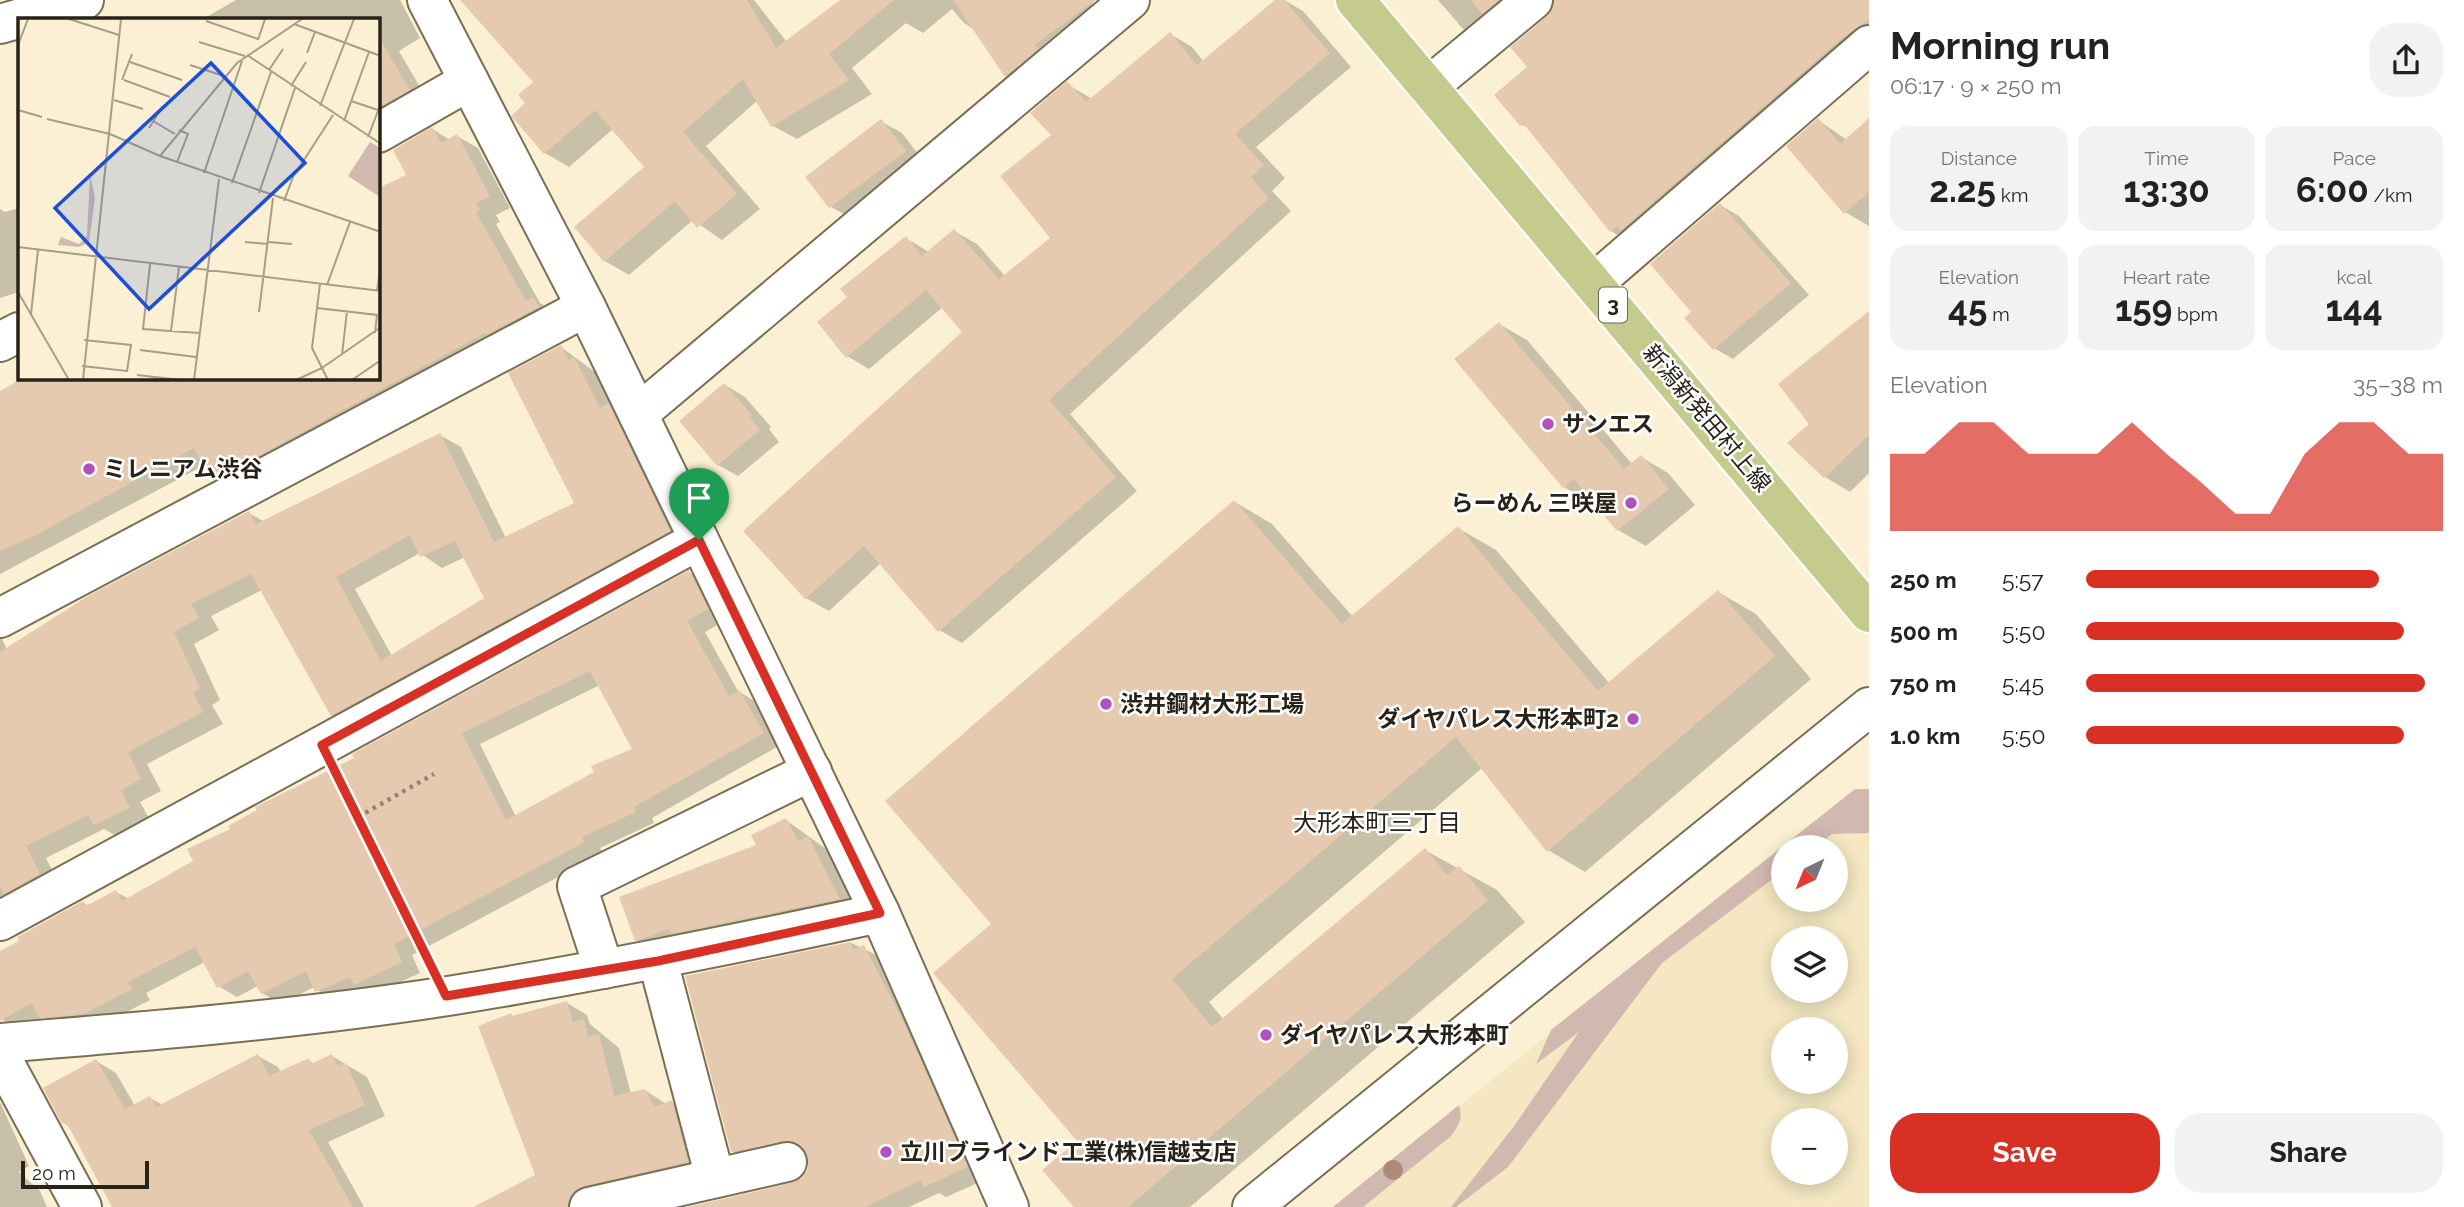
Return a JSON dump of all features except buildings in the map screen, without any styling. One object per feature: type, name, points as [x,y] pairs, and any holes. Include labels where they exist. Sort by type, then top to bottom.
[{"type":"main road","name":"新潟新発田村上線","points":[[1355,0],[1869,613]]},
{"type":"street","points":[[21,18],[84,0]]},
{"type":"street","points":[[427,0],[586,307],[812,771],[880,913],[1009,1207]]},
{"type":"street","points":[[638,414],[1130,0]]},
{"type":"street","points":[[1428,87],[1534,0]]},
{"type":"street","points":[[0,24],[18,19]]},
{"type":"street","points":[[1594,283],[1869,45]]},
{"type":"street","points":[[380,132],[469,81]]},
{"type":"street","points":[[0,618],[586,307]]},
{"type":"street","points":[[0,342],[18,333]]},
{"type":"street","points":[[0,921],[699,540]]},
{"type":"street","points":[[1252,1207],[1869,707]]},
{"type":"street","points":[[604,969],[577,886],[812,771]]},
{"type":"street","points":[[0,1044],[220,1025],[446,996],[658,961],[880,913]]},
{"type":"street","points":[[658,961],[716,1178]]},
{"type":"street","points":[[0,1055],[82,1207]]},
{"type":"street","points":[[589,1207],[787,1162]]},
{"type":"path","points":[[322,745],[446,996]]},
{"type":"path","points":[[358,817],[434,774]]},
{"type":"shaded area","points":[[1855,789],[1869,789],[1869,1207],[1333,1207],[1771,856],[1771,912],[1848,912],[1848,835],[1798,835]]},
{"type":"shaded area","points":[[1855,789],[1869,789],[1869,833],[1797,835]]},
{"type":"shaded area","points":[[1771,856],[1771,880],[1662,963],[1508,1167],[1456,1207],[1451,1207],[1514,1126],[1579,1032],[1536,1064],[1551,1030]]},
{"type":"shaded area","points":[[1459,1105],[1459,1122],[1450,1137],[1363,1207],[1333,1207]]},
{"type":"place","name":"サンエス","points":[[1548,424]]},
{"type":"place","name":"ミレニアム渋谷","points":[[89,469]]},
{"type":"place","name":"らーめん 三咲屋","points":[[1631,503]]},
{"type":"place","name":"渋井鋼材大形工場","points":[[1106,704]]},
{"type":"place","name":"ダイヤパレス大形本町2","points":[[1633,719]]},
{"type":"place","name":"ダイヤパレス大形本町","points":[[1266,1035]]},
{"type":"place","name":"立川ブラインド工業(株)信越支店","points":[[886,1152]]},
{"type":"district","name":"大形本町三丁目","points":[[1377,823]]},
{"type":"route","points":[[699,540],[880,913],[658,961],[446,996],[322,745],[699,540]]}]
